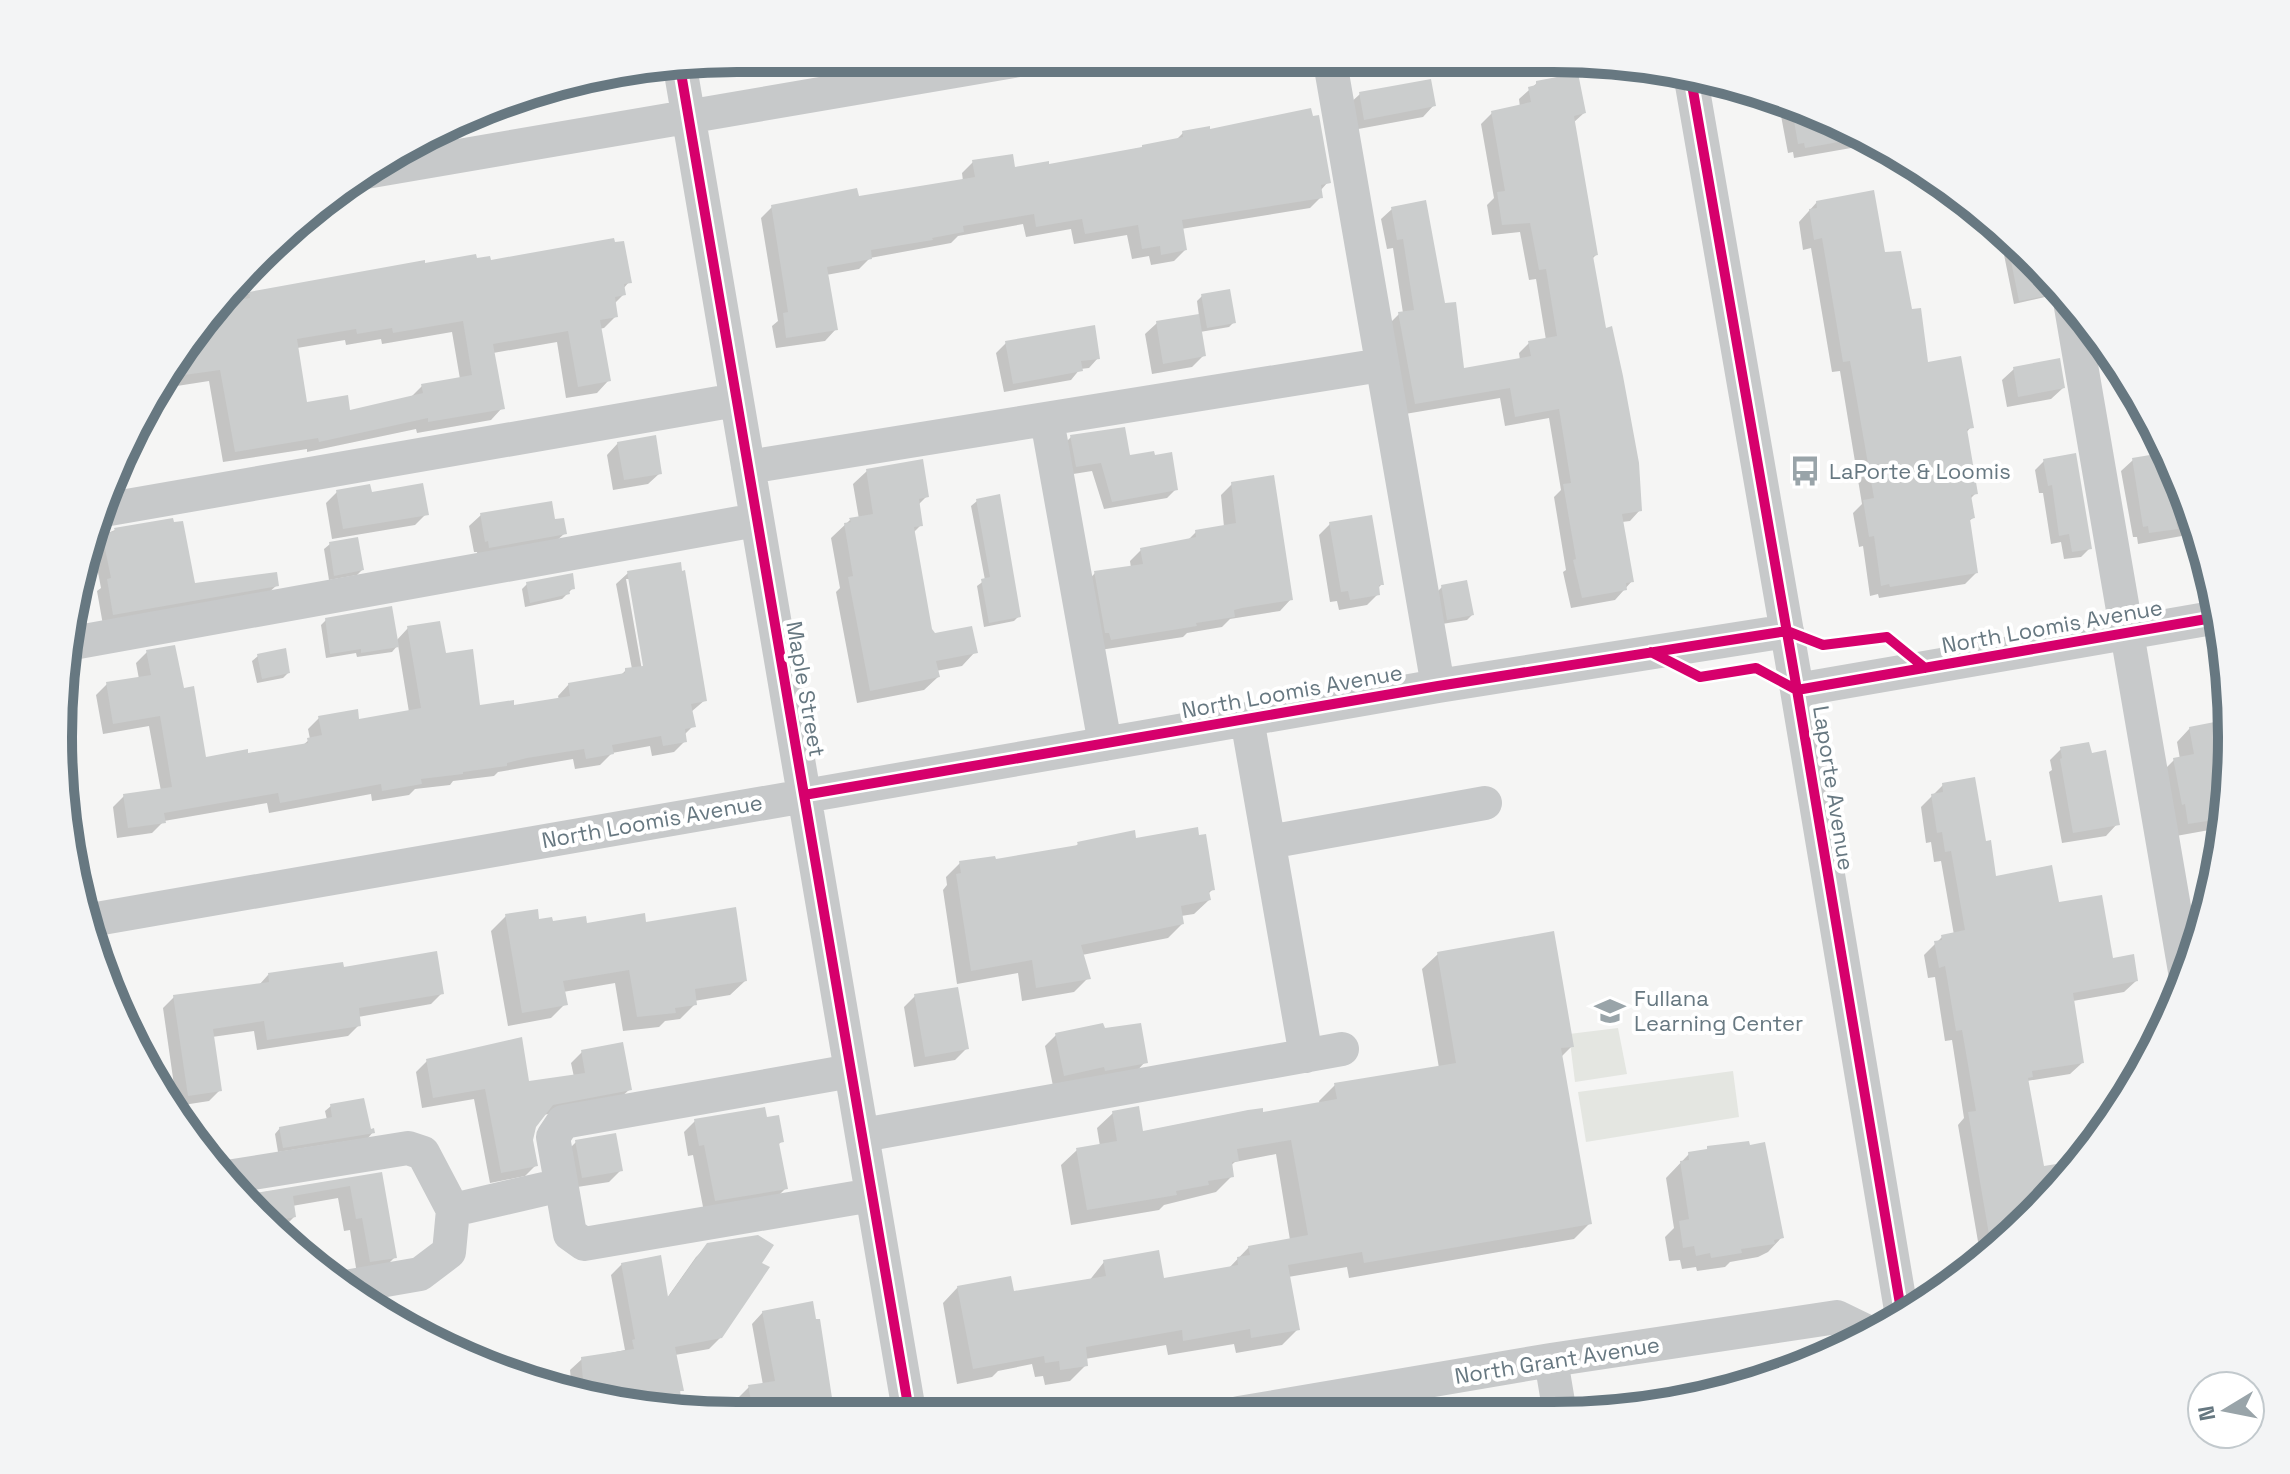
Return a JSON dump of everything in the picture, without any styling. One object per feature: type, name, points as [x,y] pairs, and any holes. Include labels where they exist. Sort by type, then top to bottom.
[{"type":"street","points":[[396,166],[948,72]]},
{"type":"street","points":[[1332,72],[1438,686]]},
{"type":"street","name":"Maple Street","points":[[681,74],[907,1402]]},
{"type":"street","name":"Laporte Avenue","points":[[1692,87],[1900,1304]]},
{"type":"street","points":[[2074,324],[2182,953]]},
{"type":"street","points":[[748,467],[1381,365]]},
{"type":"street","points":[[113,508],[736,400]]},
{"type":"street","points":[[1047,420],[1105,744]]},
{"type":"street","points":[[79,642],[756,520]]},
{"type":"street","name":"North Loomis Avenue","points":[[1797,690],[2207,619]]},
{"type":"street","name":"North Loomis Avenue","points":[[98,919],[1438,686],[1787,631]]},
{"type":"street","points":[[1247,719],[1306,1056]]},
{"type":"street","points":[[1269,842],[1485,803]]},
{"type":"street","points":[[863,1135],[1342,1049]]},
{"type":"street","points":[[851,1071],[563,1122],[553,1137],[561,1185],[570,1234],[584,1244],[872,1195]]},
{"type":"street","points":[[237,1175],[408,1148],[423,1153],[453,1210],[449,1252],[420,1274],[360,1284]]},
{"type":"street","points":[[453,1210],[561,1185]]},
{"type":"street","name":"North Grant Avenue","points":[[1304,1402],[1551,1360],[1837,1317],[1858,1327]]},
{"type":"street","points":[[1551,1360],[1558,1402]]},
{"type":"shaded area","points":[[1618,1028],[1627,1074],[1575,1082],[1569,1034]]},
{"type":"shaded area","points":[[1733,1071],[1739,1117],[1586,1142],[1578,1092]]},
{"type":"building","points":[[1578,73],[1586,113],[1574,116],[1598,255],[1593,256],[1606,328],[1612,326],[1623,376],[1639,463],[1642,511],[1622,514],[1634,582],[1626,583],[1627,590],[1582,598],[1573,560],[1576,559],[1563,484],[1571,483],[1559,409],[1515,417],[1510,388],[1415,404],[1398,312],[1414,310],[1403,239],[1397,240],[1391,207],[1426,200],[1445,303],[1456,302],[1464,368],[1531,356],[1528,341],[1557,336],[1546,269],[1539,270],[1530,223],[1502,225],[1497,192],[1505,191],[1491,111],[1531,102],[1528,87],[1536,85],[1536,81]]},
{"type":"building","points":[[1431,79],[1436,106],[1364,120],[1359,92]]},
{"type":"building","points":[[1311,108],[1313,116],[1319,115],[1331,183],[1321,185],[1323,198],[1182,220],[1187,250],[1161,255],[1160,246],[1142,249],[1138,225],[1085,234],[1082,219],[1036,227],[1034,214],[963,226],[964,232],[871,250],[872,259],[827,267],[838,330],[786,338],[783,313],[788,312],[771,205],[857,188],[859,196],[975,177],[972,160],[1013,154],[1015,167],[1049,161],[1049,164],[1183,137],[1182,131],[1210,126],[1210,129]]},
{"type":"building","points":[[1793,118],[1846,141],[1805,148],[1804,143],[1798,144]]},
{"type":"building","points":[[1874,190],[1885,252],[1901,251],[1912,309],[1921,308],[1928,362],[1961,356],[1974,428],[1967,429],[1978,494],[1971,495],[1975,518],[1970,519],[1978,573],[1890,587],[1889,584],[1881,586],[1874,536],[1869,537],[1863,500],[1874,498],[1850,361],[1843,362],[1822,238],[1814,240],[1809,209],[1817,208],[1816,201]]},
{"type":"building","points":[[614,238],[615,242],[624,241],[632,283],[624,284],[626,295],[615,297],[618,317],[600,320],[611,381],[578,387],[568,331],[493,344],[505,409],[428,422],[428,418],[319,442],[318,438],[235,452],[220,370],[179,376],[209,332],[236,300],[250,298],[249,292],[425,260],[425,263],[476,254],[477,258],[490,256],[491,260]],"holes":[[[463,321],[472,375],[421,384],[423,393],[350,410],[348,395],[307,402],[297,339],[356,329],[357,334],[392,328],[393,333]]]},
{"type":"building","points":[[2010,255],[2050,295],[2019,301]]},
{"type":"building","points":[[1230,289],[1236,323],[1207,328],[1201,294]]},
{"type":"building","points":[[1199,314],[1206,356],[1163,364],[1156,321]]},
{"type":"building","points":[[1095,325],[1100,359],[1081,361],[1083,371],[1013,384],[1005,341]]},
{"type":"building","points":[[2060,358],[2065,388],[2018,397],[2013,367]]},
{"type":"building","points":[[1125,427],[1130,455],[1172,452],[1178,490],[1112,502],[1101,463],[1076,467],[1070,435]]},
{"type":"building","points":[[656,435],[662,474],[624,480],[617,442]]},
{"type":"building","points":[[2076,453],[2092,549],[2072,552],[2069,534],[2059,536],[2052,485],[2048,486],[2043,459]]},
{"type":"building","points":[[2154,454],[2178,511],[2178,529],[2149,533],[2148,526],[2143,527],[2132,458]]},
{"type":"building","points":[[923,459],[929,497],[919,499],[923,526],[914,527],[932,629],[935,633],[972,626],[978,653],[936,661],[940,677],[870,691],[848,577],[853,576],[844,523],[851,522],[849,518],[873,514],[866,469]]},
{"type":"building","points":[[1274,475],[1293,600],[1234,610],[1235,617],[1196,623],[1197,626],[1111,640],[1109,633],[1105,633],[1094,571],[1143,564],[1140,548],[1196,537],[1195,530],[1236,523],[1231,482]]},
{"type":"building","points":[[423,483],[429,515],[343,529],[336,490],[370,484],[372,492]]},
{"type":"building","points":[[1000,494],[1021,617],[989,623],[981,579],[990,577],[976,499]]},
{"type":"building","points":[[552,501],[555,519],[564,518],[567,534],[489,548],[480,513]]},
{"type":"building","points":[[1372,515],[1384,585],[1379,585],[1380,595],[1350,600],[1348,591],[1341,592],[1329,522]]},
{"type":"building","points":[[173,518],[174,522],[183,521],[195,583],[277,572],[279,586],[113,615],[107,579],[111,578],[103,538],[104,534],[115,531],[114,528]]},
{"type":"building","points":[[358,537],[364,570],[334,576],[329,542]]},
{"type":"building","points":[[681,562],[682,571],[685,570],[707,701],[691,704],[696,727],[685,729],[687,742],[663,746],[661,736],[612,745],[614,754],[586,759],[584,749],[527,758],[507,763],[507,766],[421,779],[422,784],[382,791],[381,784],[280,803],[278,793],[164,813],[166,823],[128,828],[123,794],[172,787],[160,716],[113,724],[106,682],[151,675],[146,650],[175,645],[184,688],[194,686],[206,757],[248,749],[248,753],[308,743],[307,738],[322,735],[318,716],[358,709],[359,719],[421,708],[407,626],[440,621],[446,653],[473,649],[480,705],[514,700],[514,705],[570,696],[568,683],[625,673],[625,668],[643,666],[627,571]]},
{"type":"building","points":[[573,573],[575,589],[569,590],[570,594],[530,603],[526,582]]},
{"type":"building","points":[[1467,580],[1474,615],[1447,620],[1441,585]]},
{"type":"building","points":[[392,606],[399,647],[330,654],[325,618]]},
{"type":"building","points":[[286,648],[290,673],[262,679],[257,654]]},
{"type":"building","points":[[2218,721],[2217,780],[2215,801],[2210,802],[2212,820],[2188,824],[2173,758],[2194,754],[2189,727]]},
{"type":"building","points":[[2089,742],[2092,753],[2106,750],[2120,825],[2073,833],[2060,747]]},
{"type":"building","points":[[1975,777],[1986,841],[1991,840],[1996,876],[2052,865],[2059,902],[2102,895],[2113,958],[2134,954],[2138,981],[2073,993],[2084,1063],[2032,1071],[2033,1077],[2028,1078],[2044,1166],[2063,1163],[1990,1238],[1968,1112],[1976,1111],[1962,1030],[1956,1031],[1945,966],[1939,968],[1934,941],[1942,940],[1941,935],[1965,930],[1951,851],[1945,852],[1942,832],[1937,833],[1931,794],[1943,792],[1942,783]]},
{"type":"building","points":[[1198,827],[1199,835],[1206,834],[1215,890],[1209,891],[1211,900],[1181,906],[1184,924],[1081,945],[1091,979],[1036,988],[1032,960],[971,971],[956,874],[961,873],[959,861],[995,856],[996,859],[1078,845],[1077,842],[1135,830],[1136,838]]},
{"type":"building","points":[[736,907],[747,981],[695,989],[697,1005],[675,1008],[676,1013],[637,1017],[629,970],[563,981],[568,1005],[522,1013],[505,914],[538,909],[539,919],[552,917],[553,921],[586,916],[587,923],[645,913],[646,922]]},
{"type":"building","points":[[1554,931],[1574,1047],[1561,1048],[1592,1224],[1364,1263],[1362,1252],[1288,1265],[1300,1330],[1251,1338],[1250,1329],[1183,1341],[1182,1330],[1086,1347],[1088,1366],[1060,1370],[1059,1361],[1045,1363],[1044,1356],[973,1369],[957,1286],[1011,1276],[1014,1291],[1106,1276],[1103,1260],[1159,1250],[1164,1278],[1238,1265],[1237,1257],[1250,1255],[1248,1246],[1308,1235],[1291,1140],[1237,1149],[1239,1161],[1232,1162],[1234,1177],[1176,1191],[1177,1195],[1087,1210],[1076,1148],[1117,1141],[1112,1111],[1139,1106],[1143,1131],[1248,1110],[1263,1108],[1263,1112],[1337,1099],[1334,1083],[1456,1063],[1437,952]]},
{"type":"building","points":[[437,951],[444,994],[359,1008],[361,1026],[267,1040],[264,1021],[213,1029],[222,1091],[188,1096],[173,995],[269,982],[268,973],[343,962],[344,967]]},
{"type":"building","points":[[958,987],[969,1049],[925,1057],[914,994]]},
{"type":"building","points":[[1103,1023],[1105,1028],[1141,1023],[1148,1063],[1105,1071],[1104,1067],[1064,1076],[1055,1033]]},
{"type":"building","points":[[522,1037],[529,1081],[585,1073],[581,1050],[623,1042],[632,1090],[553,1105],[536,1127],[533,1140],[538,1166],[501,1173],[485,1089],[433,1098],[426,1059]]},
{"type":"building","points":[[364,1098],[371,1129],[374,1128],[375,1133],[283,1148],[279,1127],[332,1117],[330,1104]]},
{"type":"building","points":[[765,1107],[767,1117],[779,1115],[784,1142],[779,1143],[788,1189],[715,1201],[704,1145],[699,1146],[694,1119]]},
{"type":"building","points":[[616,1133],[623,1171],[582,1178],[575,1140]]},
{"type":"building","points":[[1749,1141],[1750,1145],[1765,1142],[1784,1238],[1774,1240],[1775,1244],[1741,1249],[1742,1253],[1711,1258],[1710,1253],[1696,1256],[1694,1246],[1683,1248],[1679,1221],[1689,1219],[1680,1161],[1689,1160],[1688,1152],[1707,1149],[1707,1146]]},
{"type":"building","points":[[382,1172],[397,1258],[370,1262],[362,1218],[356,1219],[350,1186],[293,1196],[296,1217],[281,1220],[254,1193]]},
{"type":"building","points":[[758,1235],[774,1245],[762,1263],[770,1267],[722,1338],[675,1347],[684,1391],[680,1391],[681,1400],[583,1383],[581,1357],[634,1349],[632,1340],[635,1339],[621,1263],[661,1255],[668,1297],[707,1243]]},
{"type":"building","points":[[813,1301],[816,1319],[820,1319],[833,1402],[751,1402],[748,1385],[775,1381],[762,1311]]},
{"type":"cycle path","points":[[681,74],[907,1402]]},
{"type":"cycle path","points":[[1692,87],[1900,1304]]},
{"type":"cycle path","points":[[1651,652],[1700,677],[1756,668],[1797,690],[2207,619]]},
{"type":"cycle path","points":[[804,795],[1438,686],[1787,631],[1823,645],[1887,637],[1925,668]]},
{"type":"place","name":"LaPorte & Loomis","points":[[1805,471]]},
{"type":"place","name":"Fullana Learning Center","points":[[1610,1011]]}]
